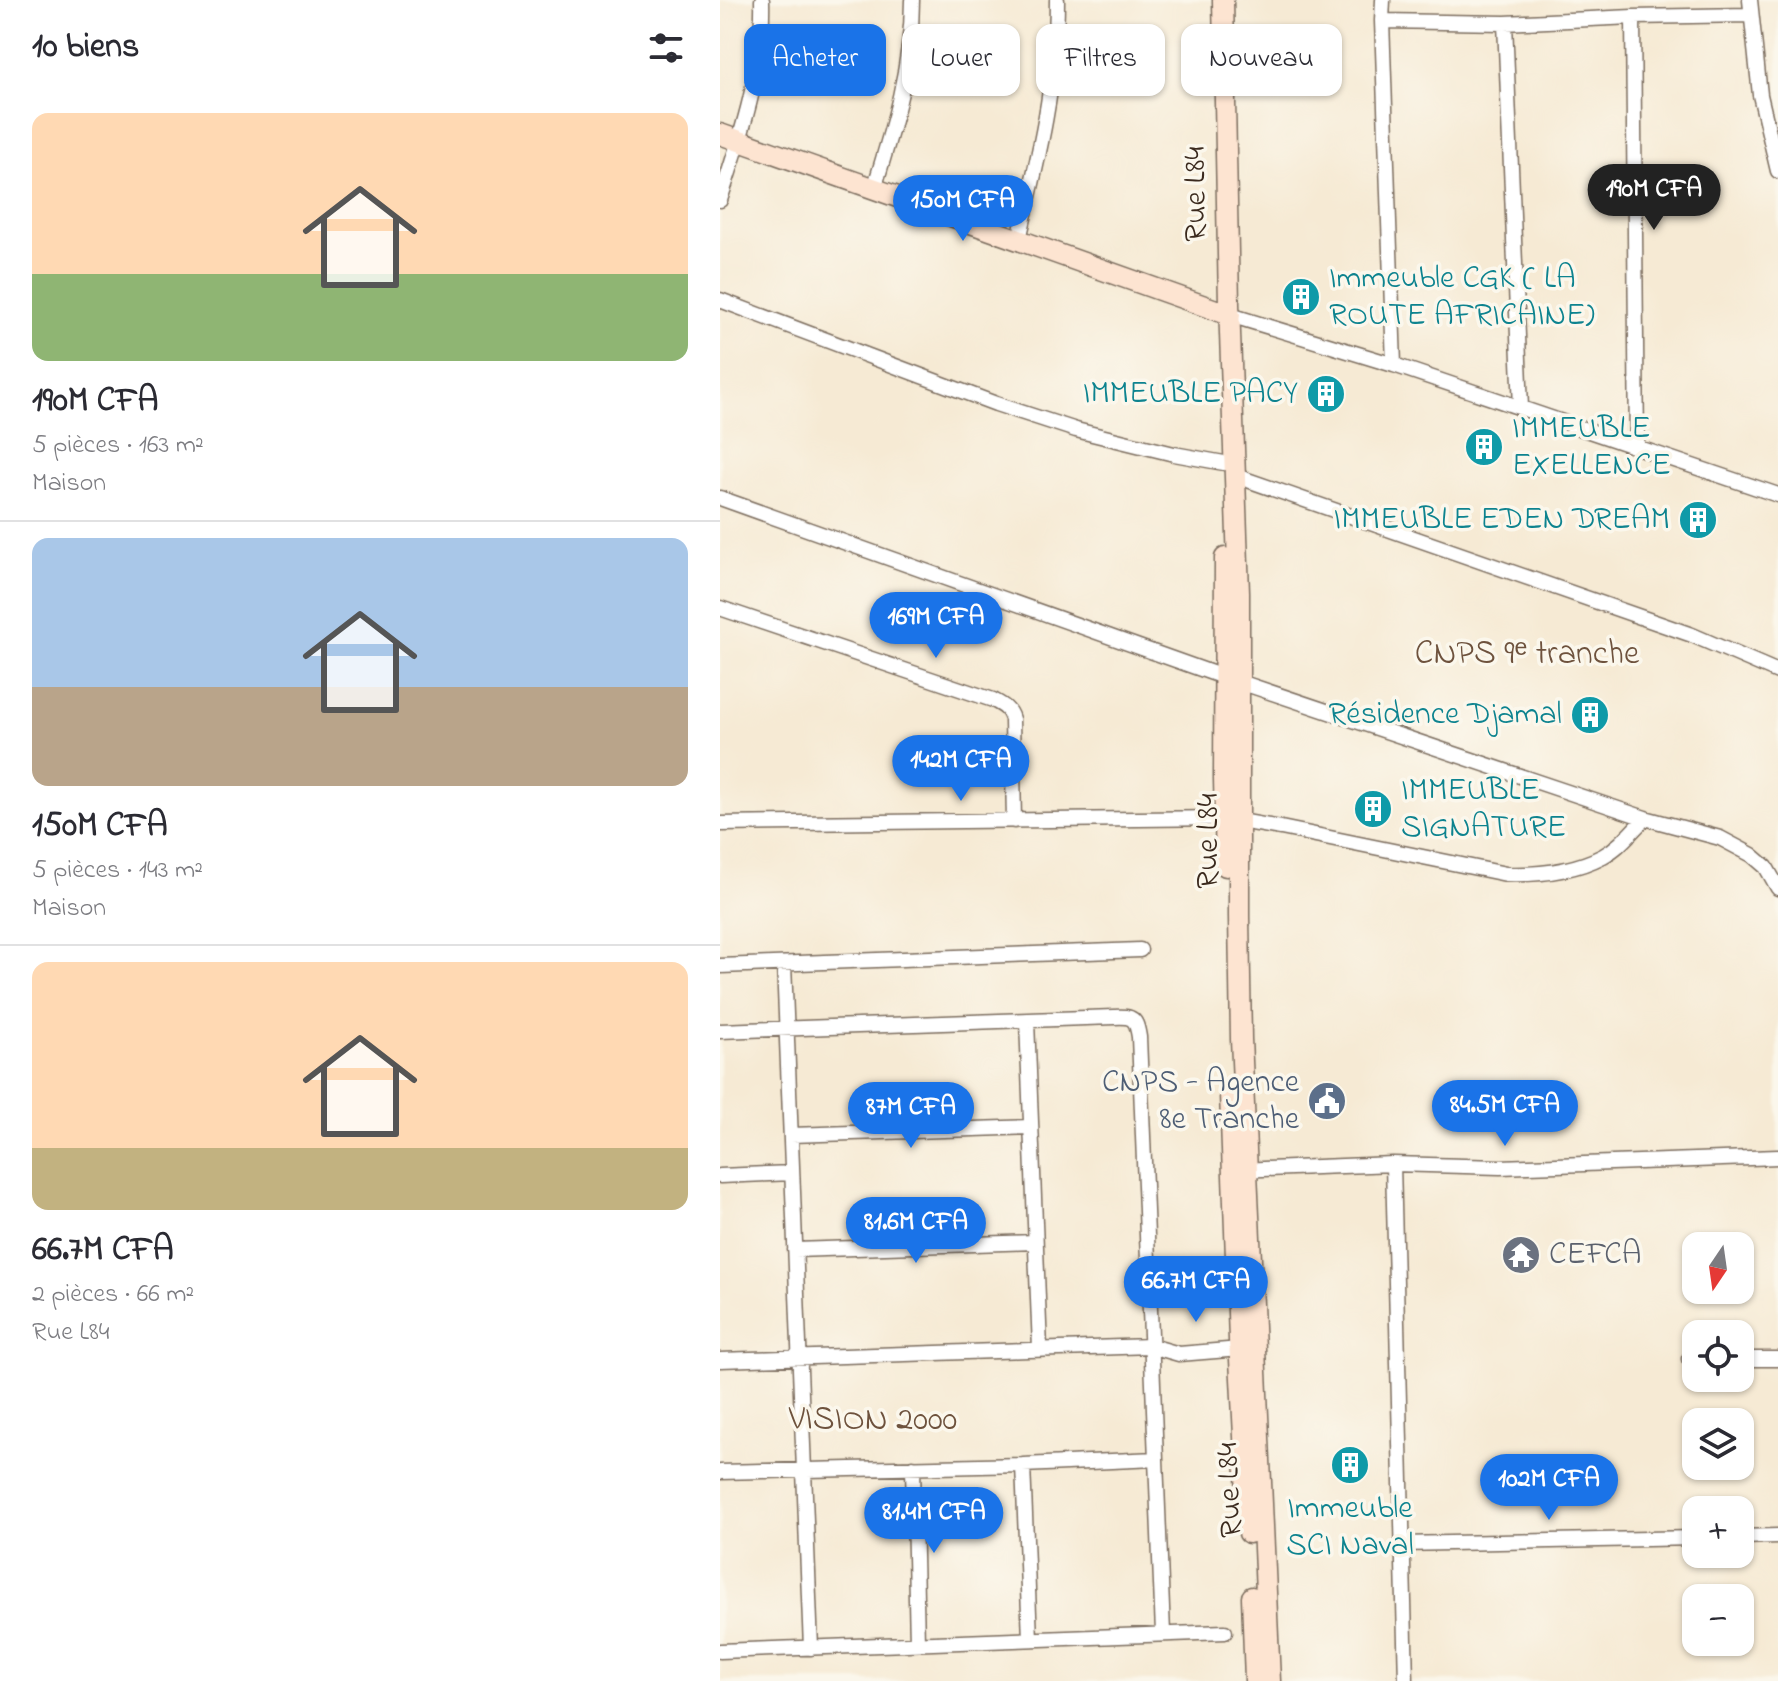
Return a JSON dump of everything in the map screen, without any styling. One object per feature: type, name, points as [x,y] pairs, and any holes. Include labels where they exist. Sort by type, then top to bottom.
[{"type":"street","points":[[720,200],[730,138],[753,85],[762,0]]},
{"type":"street","points":[[874,189],[905,75],[912,26],[912,0]]},
{"type":"street","points":[[1019,239],[1049,101],[1057,37],[1057,0]]},
{"type":"street","name":"Rue L84","points":[[1210,0],[1230,469],[1232,820],[1241,1039],[1240,1344],[1255,1681]]},
{"type":"street","name":"Rue L84","points":[[1223,0],[1225,313]]},
{"type":"street","points":[[1383,0],[1394,365]]},
{"type":"street","points":[[1382,21],[1505,23],[1750,7],[1760,95],[1778,171]]},
{"type":"street","points":[[1633,17],[1637,448]]},
{"type":"street","points":[[1505,23],[1521,408]]},
{"type":"street","points":[[730,138],[1225,313],[1394,365],[1778,495]]},
{"type":"street","points":[[720,300],[996,404],[1076,430],[1230,469],[1692,635],[1778,672]]},
{"type":"street","points":[[720,498],[1233,680],[1645,818],[1720,838],[1752,855],[1766,867],[1778,888]]},
{"type":"street","points":[[720,608],[1004,706],[1012,719],[1014,821]]},
{"type":"street","points":[[720,824],[1232,820],[1506,874],[1531,875],[1574,867],[1603,856],[1617,847],[1645,818]]},
{"type":"street","points":[[720,966],[1140,950]]},
{"type":"street","points":[[784,964],[811,1648]]},
{"type":"street","points":[[720,1031],[1133,1019],[1139,1037],[1155,1347],[1163,1633]]},
{"type":"street","points":[[1027,1021],[1040,1349]]},
{"type":"street","points":[[791,1135],[1031,1127]]},
{"type":"street","points":[[1240,1170],[1393,1164],[1500,1167],[1778,1157]]},
{"type":"street","points":[[1393,1164],[1406,1681]]},
{"type":"street","name":"Rue L84","points":[[1240,1170],[1270,1681]]},
{"type":"street","points":[[720,1176],[792,1173]]},
{"type":"street","points":[[795,1250],[1035,1242]]},
{"type":"street","points":[[720,1360],[1240,1344]]},
{"type":"street","points":[[1754,1359],[1778,1359]]},
{"type":"street","points":[[720,1472],[1156,1459]]},
{"type":"street","points":[[1023,1465],[1030,1639]]},
{"type":"street","points":[[913,1467],[917,1643]]},
{"type":"street","points":[[1754,1537],[1778,1536]]},
{"type":"street","points":[[1402,1544],[1682,1538]]},
{"type":"street","points":[[720,1651],[1225,1632]]},
{"type":"place","name":"Immeuble CGK ( LA ROUTE AFRICAINE)","points":[[1301,297]]},
{"type":"place","name":"IMMEUBLE PACY","points":[[1326,394]]},
{"type":"place","name":"IMMEUBLE EXELLENCE","points":[[1484,447]]},
{"type":"place","name":"IMMEUBLE EDEN DREAM","points":[[1698,520]]},
{"type":"place","name":"Résidence Djamal","points":[[1590,715]]},
{"type":"place","name":"IMMEUBLE SIGNATURE","points":[[1373,809]]},
{"type":"place","name":"CNPS - Agence 8e Tranche","points":[[1327,1101]]},
{"type":"place","name":"CEFCA","points":[[1521,1255]]},
{"type":"place","name":"Immeuble SCI Naval","points":[[1350,1465]]},
{"type":"district","name":"CNPS 9ᵉ tranche","points":[[1527,655]]},
{"type":"district","name":"VISION 2000","points":[[873,1421]]}]
